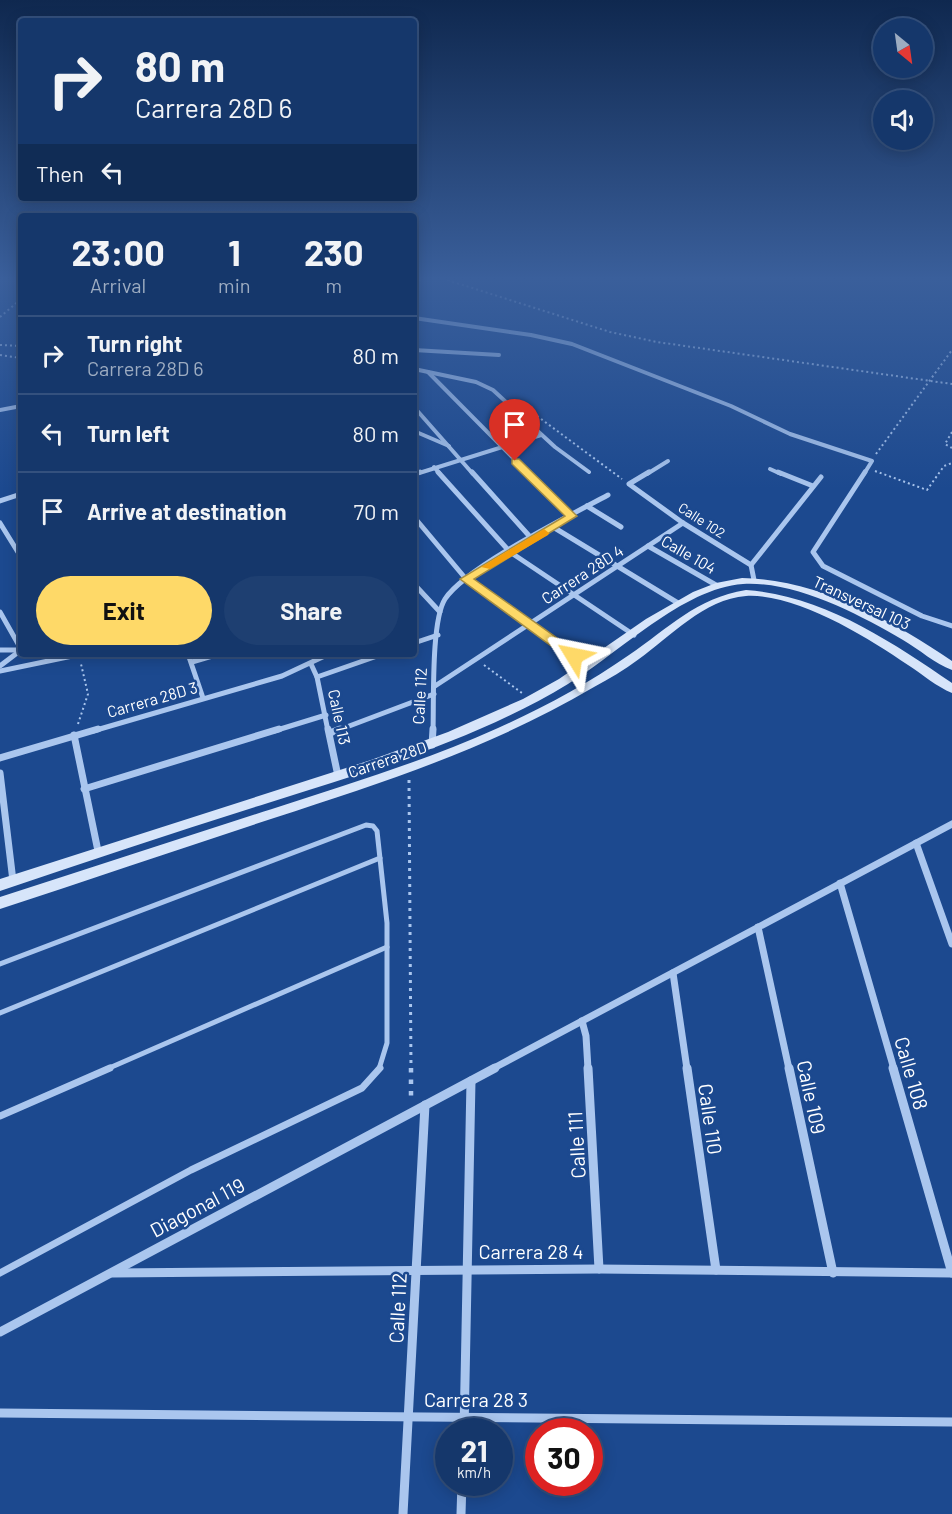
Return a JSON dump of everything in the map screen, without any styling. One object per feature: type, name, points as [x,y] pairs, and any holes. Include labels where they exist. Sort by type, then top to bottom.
[{"type":"street","points":[[582,348],[731,406],[790,434],[872,460],[813,552],[816,559],[834,572],[912,611],[952,626]]},
{"type":"street","points":[[417,350],[499,355]]},
{"type":"street","points":[[417,369],[476,382],[493,390],[541,435],[590,472]]},
{"type":"street","points":[[427,370],[500,447],[572,516]]},
{"type":"street","points":[[0,410],[18,407]]},
{"type":"street","points":[[417,410],[532,539]]},
{"type":"street","points":[[417,432],[449,447]]},
{"type":"street","points":[[417,473],[541,435]]},
{"type":"street","points":[[629,484],[668,461]]},
{"type":"street","points":[[434,467],[510,552],[634,635]]},
{"type":"street","points":[[770,469],[813,486]]},
{"type":"street","points":[[754,580],[751,565],[821,477]]},
{"type":"street","name":"Calle 102","points":[[629,484],[683,523],[751,565]]},
{"type":"street","points":[[0,501],[18,495]]},
{"type":"street","points":[[441,612],[444,599],[466,579],[608,495]]},
{"type":"street","points":[[587,506],[621,526]]},
{"type":"street","points":[[417,520],[466,579],[588,666]]},
{"type":"street","points":[[0,523],[18,552]]},
{"type":"street","name":"Carrera 28D 4","points":[[435,686],[683,523]]},
{"type":"street","points":[[417,527],[421,525]]},
{"type":"street","points":[[554,527],[678,603]]},
{"type":"street","name":"Calle 104","points":[[648,546],[716,585]]},
{"type":"street","name":"Carrera 28D","points":[[7,883],[98,851],[432,745],[531,699],[588,666],[678,603],[716,585],[754,580]]},
{"type":"street","name":"Transversal 103","points":[[754,580],[779,583],[819,596],[891,630],[952,666]]},
{"type":"street","points":[[417,587],[441,612]]},
{"type":"street","name":"Carrera 28D","points":[[0,903],[409,769],[472,746],[561,702],[632,658],[687,618],[715,602],[746,593],[759,594]]},
{"type":"street","name":"Transversal 103","points":[[759,594],[812,608],[896,652],[952,689]]},
{"type":"street","name":"Calle 112","points":[[432,745],[441,612]]},
{"type":"street","points":[[0,613],[18,645]]},
{"type":"street","points":[[417,642],[438,635]]},
{"type":"street","points":[[0,650],[18,650]]},
{"type":"street","points":[[0,666],[18,652]]},
{"type":"street","points":[[0,671],[64,657]]},
{"type":"street","points":[[190,657],[203,698]]},
{"type":"street","points":[[192,662],[209,657]]},
{"type":"street","name":"Carrera 28D 3","points":[[0,758],[282,676],[324,657]]},
{"type":"street","points":[[317,677],[374,657]]},
{"type":"street","name":"Calle 113","points":[[311,664],[317,677],[338,776]]},
{"type":"street","points":[[330,733],[434,694]]},
{"type":"street","points":[[84,789],[326,715]]},
{"type":"street","points":[[74,735],[98,851]]},
{"type":"street","points":[[0,773],[7,883]]},
{"type":"street","name":"Diagonal 119","points":[[0,1332],[952,824]]},
{"type":"street","points":[[916,843],[952,944]]},
{"type":"street","name":"Calle 108","points":[[840,883],[952,1273]]},
{"type":"street","name":"Calle 109","points":[[758,927],[833,1273]]},
{"type":"street","name":"Calle 110","points":[[673,973],[716,1270]]},
{"type":"street","name":"Calle 111","points":[[582,1021],[586,1036],[599,1269]]},
{"type":"street","points":[[464,1416],[471,1081]]},
{"type":"street","name":"Calle 112","points":[[403,1514],[425,1105]]},
{"type":"street","name":"Carrera 28 4","points":[[109,1273],[599,1269],[952,1273]]},
{"type":"street","name":"Carrera 28 3","points":[[0,1413],[952,1422]]},
{"type":"street","points":[[461,1514],[462,1496]]},
{"type":"lane","points":[[0,964],[366,825],[373,826],[377,831],[387,947],[387,1043],[379,1070],[362,1088],[191,1170],[0,1273]]},
{"type":"lane","points":[[0,1013],[380,858]]},
{"type":"lane","points":[[0,1116],[387,947]]},
{"type":"path","points":[[706,348],[952,384]]},
{"type":"path","points":[[872,460],[952,350]]},
{"type":"path","points":[[0,355],[18,358]]},
{"type":"path","points":[[529,410],[629,484]]},
{"type":"path","points":[[952,432],[945,444],[952,448]]},
{"type":"path","points":[[868,469],[927,490],[944,466],[952,463]]},
{"type":"path","points":[[74,735],[88,694],[80,663],[75,657]]},
{"type":"path","points":[[476,659],[531,699]]},
{"type":"path","points":[[409,769],[411,1114]]},
{"type":"slow traffic","points":[[486,567],[544,533]]},
{"type":"route","points":[[515,461],[572,516],[466,579],[574,656]]}]
